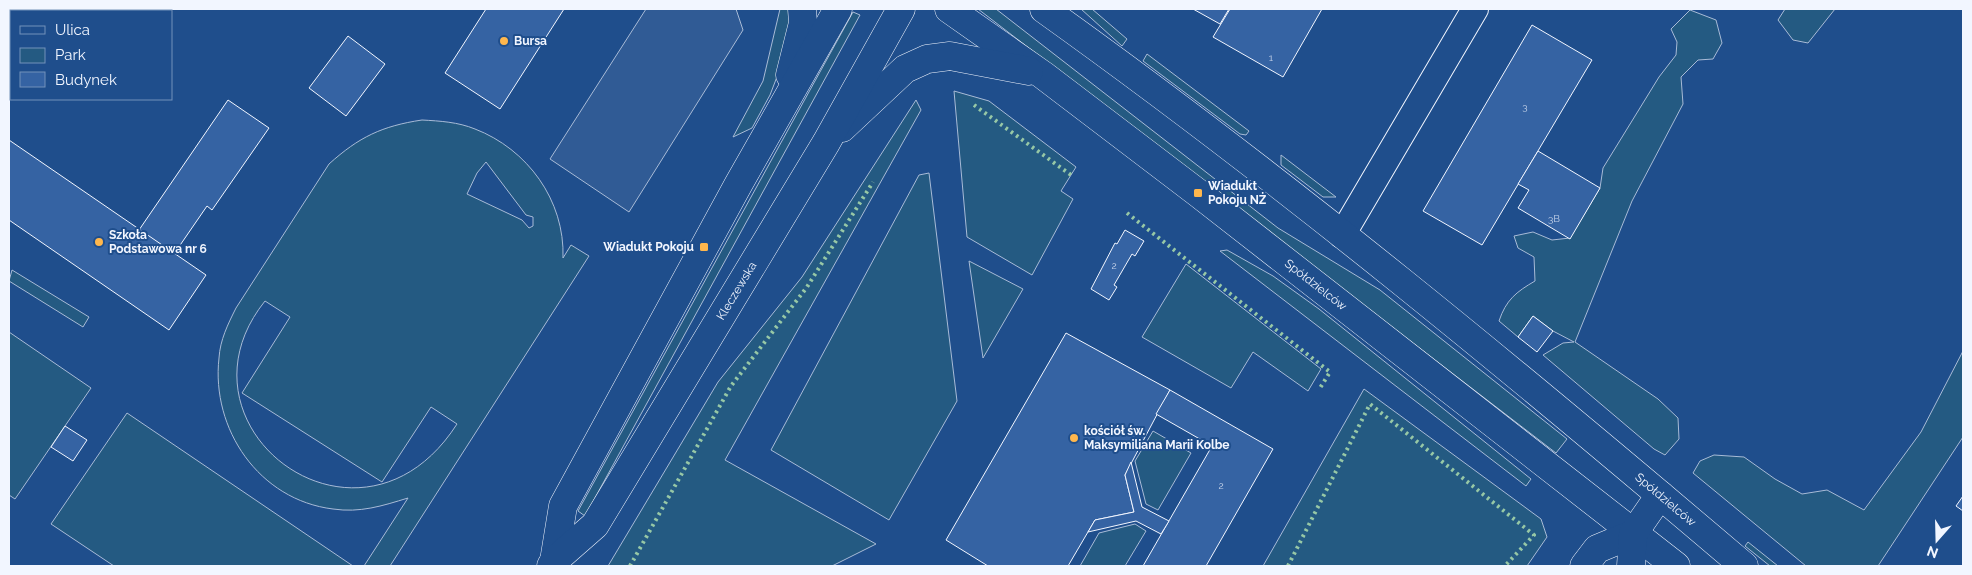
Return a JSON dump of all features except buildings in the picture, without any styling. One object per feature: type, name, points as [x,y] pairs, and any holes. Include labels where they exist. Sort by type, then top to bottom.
[{"type":"street","points":[[777,117],[794,62],[803,23],[802,9]]},
{"type":"street","name":"Kleczewska","points":[[552,564],[563,506],[838,9]]},
{"type":"street","name":"Kleczewska","points":[[552,564],[595,525],[826,143],[901,9]]},
{"type":"street","name":"Spółdzielców","points":[[949,9],[1043,75],[1403,351],[1676,566]]},
{"type":"street","name":"Spółdzielców","points":[[1044,9],[1085,38],[1342,235],[1744,566]]},
{"type":"street","points":[[1054,9],[1085,38]]},
{"type":"street","points":[[1342,235],[1474,9]]},
{"type":"street","points":[[826,143],[905,69],[927,59],[950,56],[1043,75]]},
{"type":"street","points":[[1631,566],[1633,534],[1660,495]]},
{"type":"street","points":[[1584,566],[1597,549],[1633,534]]},
{"type":"green space","points":[[780,9],[793,9],[785,56],[770,95],[752,128],[733,137],[763,81]]},
{"type":"green space","points":[[978,9],[996,9],[1278,228],[1380,290],[1567,439],[1556,453]]},
{"type":"green space","points":[[1081,9],[1092,9],[1127,39],[1122,46]]},
{"type":"green space","points":[[1785,9],[1835,9],[1808,43],[1793,40],[1778,20]]},
{"type":"green space","points":[[1690,10],[1716,20],[1722,43],[1713,59],[1698,60],[1681,77],[1683,104],[1632,201],[1575,342],[1658,399],[1678,418],[1679,439],[1665,455],[1654,449],[1543,355],[1563,343],[1574,342],[1553,331],[1533,316],[1518,337],[1499,321],[1512,297],[1535,281],[1534,257],[1518,248],[1514,236],[1533,232],[1552,240],[1570,238],[1600,188],[1603,168],[1659,77],[1676,55],[1677,42],[1671,29]]},
{"type":"green space","points":[[853,12],[860,15],[585,516],[578,511]]},
{"type":"green space","points":[[1147,54],[1249,131],[1246,135],[1240,134],[1143,61]]},
{"type":"green space","points":[[954,91],[989,101],[1076,167],[1061,191],[1073,199],[1032,275],[967,237]]},
{"type":"green space","points":[[916,100],[921,110],[725,460],[876,544],[832,566],[608,566],[718,382],[802,277]]},
{"type":"green space","points":[[422,120],[462,125],[494,138],[511,149],[539,179],[550,197],[562,237],[563,258],[571,245],[589,256],[390,566],[364,566],[408,498],[371,508],[343,510],[307,503],[283,492],[262,476],[245,457],[232,435],[223,410],[219,385],[219,358],[227,326],[236,308],[329,164],[372,134],[383,129]],"holes":[[[486,162],[526,215],[533,217],[533,226],[529,228],[522,220],[467,194],[477,173]],[[265,301],[290,317],[242,393],[382,482],[372,486],[327,485],[287,466],[256,435],[239,395],[240,349]],[[431,407],[457,424],[417,467],[382,482]]]},
{"type":"green space","points":[[1281,155],[1336,197],[1323,197],[1281,165]]},
{"type":"green space","points":[[929,173],[957,401],[889,520],[771,450],[919,175]]},
{"type":"green space","points":[[1227,250],[1273,276],[1319,309],[1531,479],[1526,486],[1220,251]]},
{"type":"green space","points":[[969,261],[1023,289],[983,358]]},
{"type":"green space","points":[[1186,264],[1321,369],[1308,391],[1253,352],[1231,388],[1142,337]]},
{"type":"green space","points":[[12,270],[89,317],[83,327],[9,281]]},
{"type":"green space","points":[[9,332],[91,388],[15,499],[9,495]]},
{"type":"green space","points":[[1963,351],[1963,437],[1878,566],[1806,566],[1693,473],[1700,461],[1714,455],[1744,457],[1775,479],[1802,494],[1827,490],[1864,510],[1921,432]]},
{"type":"green space","points":[[1364,389],[1541,519],[1547,537],[1527,566],[1263,566]]},
{"type":"green space","points":[[127,413],[353,566],[114,566],[51,524]]},
{"type":"green space","points":[[1153,431],[1191,453],[1158,510],[1146,504],[1135,461]]},
{"type":"green space","points":[[1135,524],[1146,531],[1125,566],[1080,566],[1099,533]]},
{"type":"green space","points":[[1748,542],[1778,566],[1770,566],[1745,546]]},
{"type":"shaded area","points":[[646,9],[736,9],[743,30],[629,212],[550,159]]},
{"type":"hedge","points":[[974,105],[1071,175]]},
{"type":"hedge","points":[[630,566],[731,386],[807,287],[873,182]]},
{"type":"hedge","points":[[1127,213],[1330,372],[1320,388]]},
{"type":"hedge","points":[[1288,566],[1370,404],[1534,535],[1505,566]]},
{"type":"place","name":"Bursa","points":[[504,41]]},
{"type":"place","name":"Wiadukt Pokoju NŻ","points":[[1198,193]]},
{"type":"place","name":"Szkoła Podstawowa nr 6","points":[[99,242]]},
{"type":"place","name":"Wiadukt Pokoju","points":[[704,247]]},
{"type":"place","name":"kościół św. Maksymiliana Marii Kolbe","points":[[1074,438]]}]
